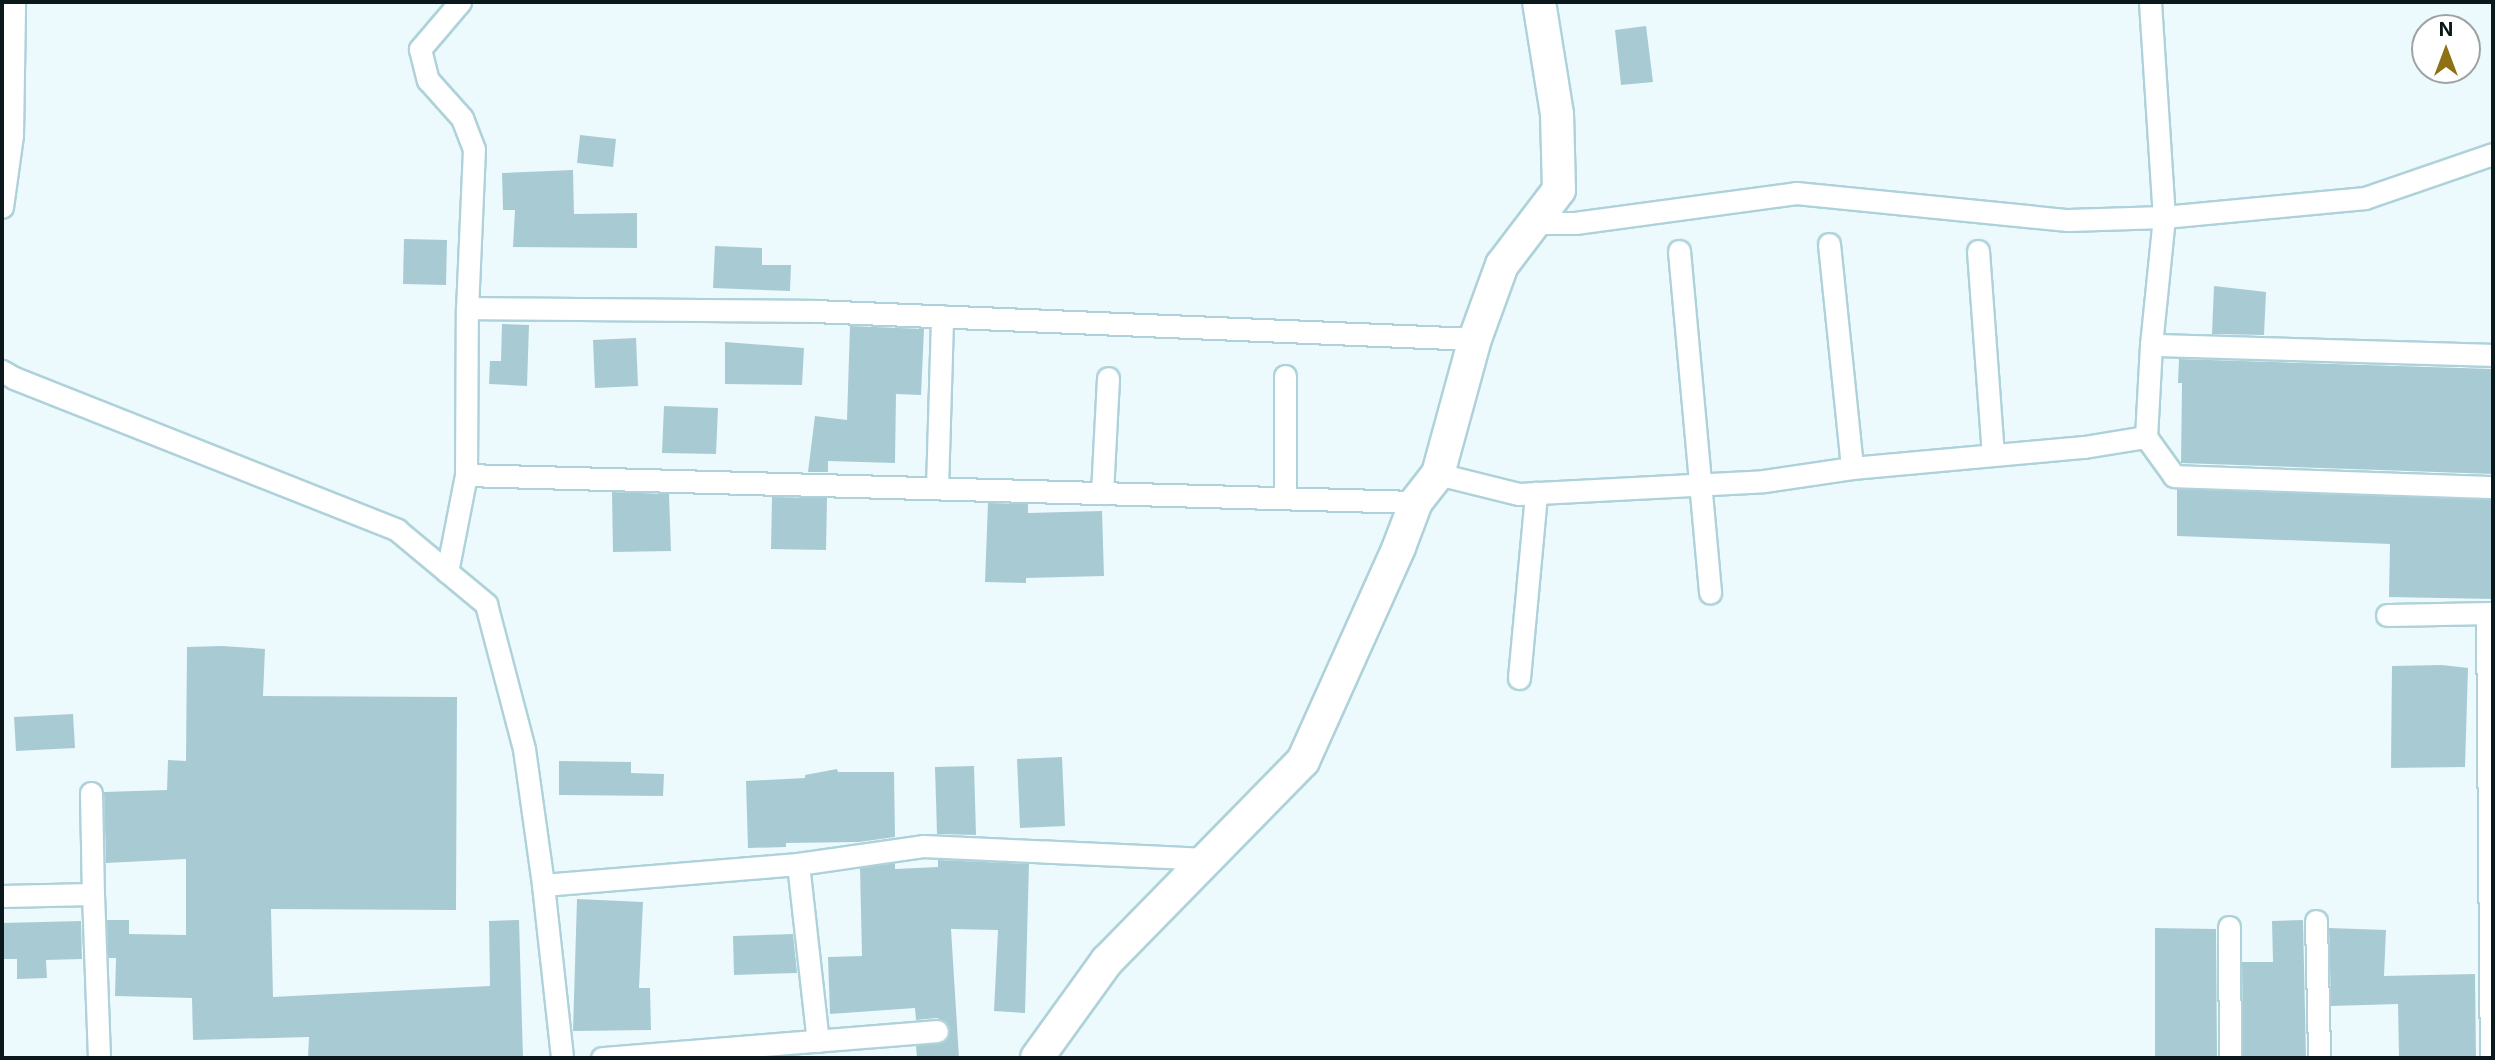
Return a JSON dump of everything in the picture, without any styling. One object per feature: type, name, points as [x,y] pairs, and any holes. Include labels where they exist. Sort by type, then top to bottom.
[{"type":"street","points":[[2,207],[12,135],[14,2]]},
{"type":"street","points":[[447,572],[466,475],[467,308],[474,149],[462,118],[428,80],[420,49],[460,2]]},
{"type":"street","points":[[1037,1058],[1107,961],[1303,761],[1399,547],[1416,502],[1437,474],[1475,339],[1502,265],[1559,190],[1557,114],[1539,2]]},
{"type":"street","points":[[2150,2],[2164,217],[2151,345],[2146,437],[2175,476],[2493,487]]},
{"type":"street","points":[[1534,223],[1575,223],[1796,193],[2068,220],[2164,217],[2365,198],[2493,154]]},
{"type":"street","points":[[1829,244],[1852,467]]},
{"type":"street","points":[[1679,251],[1710,593]]},
{"type":"street","points":[[1978,251],[1993,454]]},
{"type":"street","points":[[467,308],[565,307],[942,316],[1475,339]]},
{"type":"street","points":[[937,488],[942,316]]},
{"type":"street","points":[[2151,345],[2493,355]]},
{"type":"street","points":[[2,371],[397,530],[486,604],[524,749],[543,885],[562,1058]]},
{"type":"street","points":[[1285,376],[1285,498]]},
{"type":"street","points":[[1102,493],[1108,378]]},
{"type":"street","points":[[1437,474],[1519,494],[1764,481],[1852,467],[2146,437]]},
{"type":"street","points":[[466,475],[1416,502]]},
{"type":"street","points":[[1519,678],[1536,493]]},
{"type":"street","points":[[2387,615],[2490,613],[2491,1058]]},
{"type":"street","points":[[91,793],[99,1058]]},
{"type":"street","points":[[543,885],[798,864],[923,846],[1207,859]]},
{"type":"street","points":[[798,864],[818,1041]]},
{"type":"street","points":[[2,896],[93,894]]},
{"type":"street","points":[[2316,921],[2319,1058]]},
{"type":"street","points":[[2229,927],[2230,1058]]},
{"type":"street","points":[[602,1058],[937,1031]]},
{"type":"building","points":[[1646,26],[1653,82],[1621,85],[1615,30]]},
{"type":"building","points":[[580,135],[616,139],[613,167],[577,163]]},
{"type":"building","points":[[573,170],[574,214],[637,213],[637,248],[513,247],[515,210],[503,210],[502,173]]},
{"type":"building","points":[[404,239],[447,240],[446,285],[403,284]]},
{"type":"building","points":[[715,246],[762,248],[762,265],[791,265],[790,291],[713,288]]},
{"type":"building","points":[[2214,286],[2266,292],[2264,335],[2212,334]]},
{"type":"building","points":[[502,324],[529,325],[527,386],[489,384],[490,361],[501,361]]},
{"type":"building","points":[[850,326],[924,329],[921,395],[896,394],[895,463],[828,461],[828,472],[808,472],[815,416],[847,420]]},
{"type":"building","points":[[636,338],[638,386],[595,388],[593,340]]},
{"type":"building","points":[[725,342],[804,348],[802,385],[725,384]]},
{"type":"building","points":[[2179,359],[2493,369],[2493,474],[2181,463],[2182,383],[2178,383]]},
{"type":"building","points":[[664,406],[718,408],[716,454],[662,453]]},
{"type":"building","points":[[2177,489],[2493,500],[2493,599],[2389,597],[2390,544],[2177,536]]},
{"type":"building","points":[[612,492],[669,494],[671,551],[613,552]]},
{"type":"building","points":[[772,497],[827,498],[826,550],[771,549]]},
{"type":"building","points":[[988,503],[1028,504],[1028,513],[1102,511],[1104,576],[1026,578],[1026,583],[985,582]]},
{"type":"building","points":[[187,647],[265,649],[263,696],[457,697],[456,910],[271,909],[273,997],[490,986],[489,921],[519,920],[523,1058],[308,1058],[309,1037],[193,1040],[192,998],[115,996],[116,958],[108,958],[107,920],[129,920],[129,934],[186,935],[186,859],[106,863],[104,792],[167,790],[168,760],[186,761]]},
{"type":"building","points":[[2442,665],[2468,668],[2465,767],[2391,768],[2392,666]]},
{"type":"building","points":[[73,714],[75,748],[16,751],[14,717]]},
{"type":"building","points":[[1062,757],[1065,826],[1020,828],[1017,759]]},
{"type":"building","points":[[559,761],[631,762],[631,773],[664,774],[663,796],[559,795]]},
{"type":"building","points":[[974,766],[976,835],[937,834],[935,767]]},
{"type":"building","points":[[837,769],[838,772],[894,772],[895,837],[859,842],[786,843],[786,847],[748,848],[746,781],[805,778],[805,775]]},
{"type":"building","points":[[938,860],[1029,864],[1025,1013],[994,1011],[998,930],[951,929],[959,1058],[917,1058],[916,1046],[945,1041],[950,1031],[947,1023],[937,1018],[916,1020],[915,1008],[830,1014],[828,957],[862,956],[860,868],[895,863],[895,869],[938,867]]},
{"type":"building","points":[[577,899],[643,902],[639,988],[650,988],[651,1030],[573,1031]]},
{"type":"building","points":[[2303,920],[2306,1058],[2243,1058],[2242,962],[2273,962],[2272,921]]},
{"type":"building","points":[[81,921],[82,959],[46,960],[47,978],[17,979],[17,959],[2,959],[2,923]]},
{"type":"building","points":[[2155,928],[2216,929],[2217,1058],[2155,1058]]},
{"type":"building","points":[[2329,928],[2386,930],[2384,976],[2475,974],[2476,1058],[2399,1058],[2398,1004],[2331,1006]]},
{"type":"building","points":[[793,934],[797,973],[734,975],[733,936]]}]
